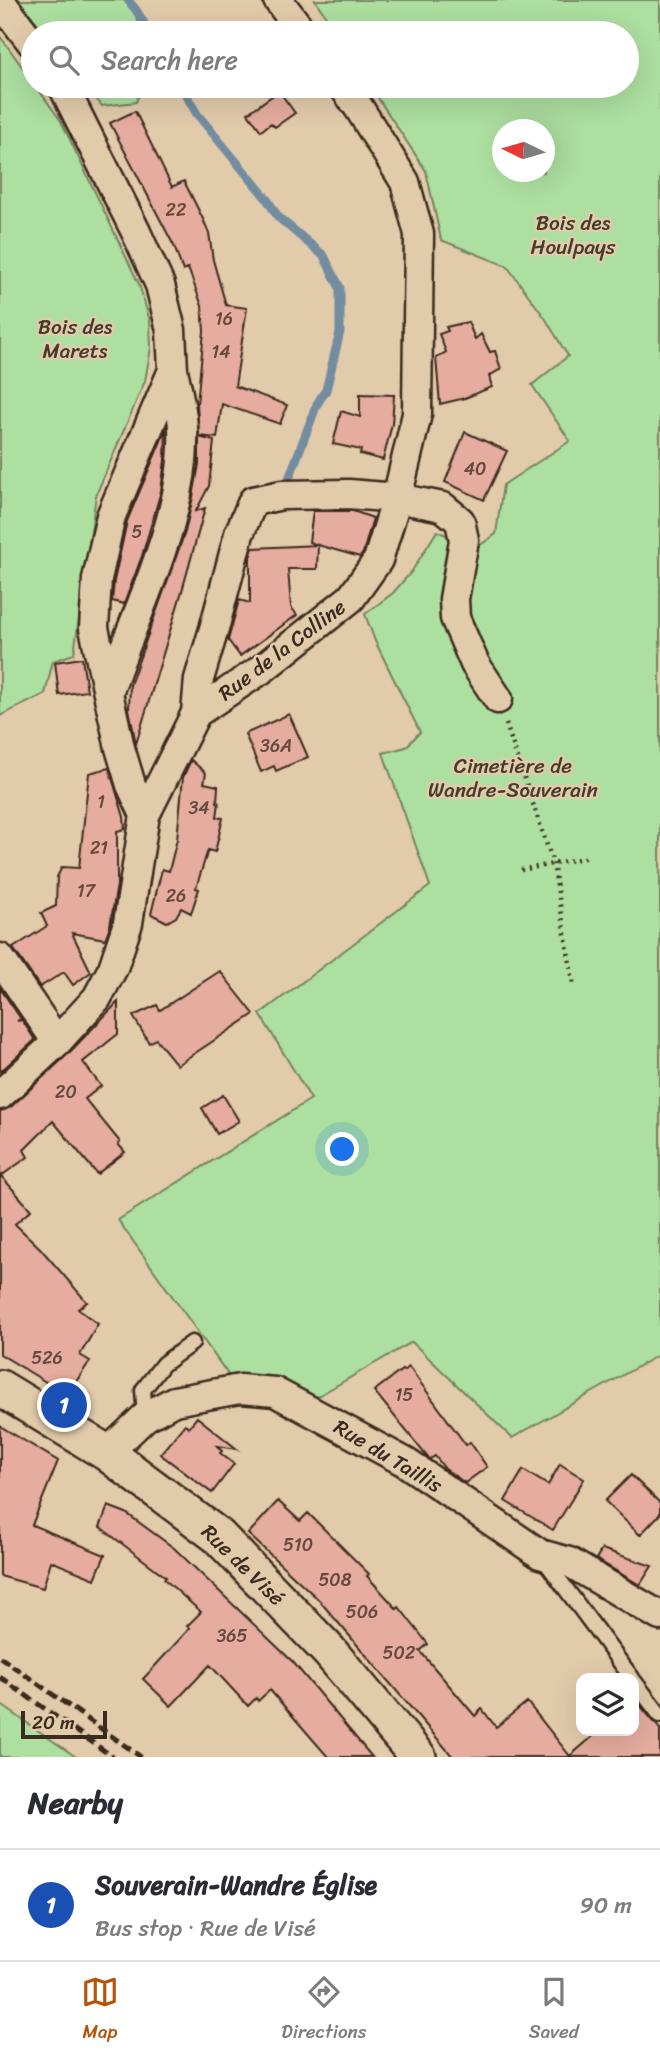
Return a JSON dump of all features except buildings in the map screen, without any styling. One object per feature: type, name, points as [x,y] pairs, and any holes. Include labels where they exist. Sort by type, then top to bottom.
[{"type":"street","points":[[278,0],[294,21]]},
{"type":"street","points":[[0,1],[21,28]]},
{"type":"street","points":[[69,98],[160,285],[171,330],[173,370],[183,429],[173,512],[109,691]]},
{"type":"street","name":"Rue de la Colline","points":[[0,1095],[57,1042],[97,998],[113,968],[128,923],[145,815],[196,713],[261,669],[351,598],[378,560],[397,498],[417,414],[419,234],[405,182],[352,98]]},
{"type":"street","points":[[145,815],[127,773],[120,748],[94,628],[97,579],[111,516],[173,370]]},
{"type":"street","points":[[196,713],[199,679],[239,534],[253,501],[282,495],[335,494],[397,498],[443,507],[460,521],[464,540],[454,599],[456,618],[475,664],[498,699]]},
{"type":"street","points":[[0,958],[57,1042]]},
{"type":"street","name":"Rue de Visé","points":[[0,1388],[107,1453],[218,1535],[329,1651],[418,1757]]},
{"type":"street","name":"Rue du Taillis","points":[[107,1453],[145,1417],[174,1401],[240,1389],[275,1392],[405,1462],[540,1554],[569,1562],[660,1616]]},
{"type":"lane","points":[[145,1417],[143,1390],[163,1364],[191,1343]]},
{"type":"lane","points":[[540,1554],[628,1673]]},
{"type":"lane","points":[[639,1688],[660,1715]]},
{"type":"path","points":[[498,699],[553,863],[574,987]]},
{"type":"path","points":[[521,870],[589,857]]},
{"type":"green space","points":[[19,0],[131,0],[138,21],[36,21]]},
{"type":"green space","points":[[315,0],[660,0],[660,1354],[512,1438],[412,1342],[313,1399],[232,1380],[118,1220],[311,1099],[260,1014],[430,886],[383,753],[406,747],[420,732],[375,641],[365,614],[393,593],[412,571],[437,531],[476,548],[496,534],[503,485],[570,441],[532,385],[568,356],[545,318],[507,266],[441,240],[426,171],[378,98],[639,98],[639,21],[329,21]]},
{"type":"green space","name":"Bois des Marets","points":[[0,36],[21,65],[21,98],[45,98],[61,121],[139,284],[150,321],[151,348],[145,381],[96,495],[74,654],[53,661],[45,694],[0,716]]},
{"type":"green space","points":[[96,98],[138,98],[136,102],[102,106]]},
{"type":"green space","points":[[0,1704],[76,1757],[0,1757]]},
{"type":"waterway","points":[[128,0],[143,21]]},
{"type":"waterway","points":[[188,98],[197,114],[267,199],[278,217],[324,256],[340,288],[340,332],[326,390],[317,404],[284,492]]},
{"type":"railway","points":[[0,1657],[141,1757]]},
{"type":"railway","points":[[0,1677],[113,1757]]},
{"type":"place","name":"Souverain-Wandre Église","points":[[64,1405]]},
{"type":"park label","name":"Bois des Houlpays","points":[[573,235]]},
{"type":"park label","name":"Cimetière de Wandre-Souverain","points":[[513,778]]}]
